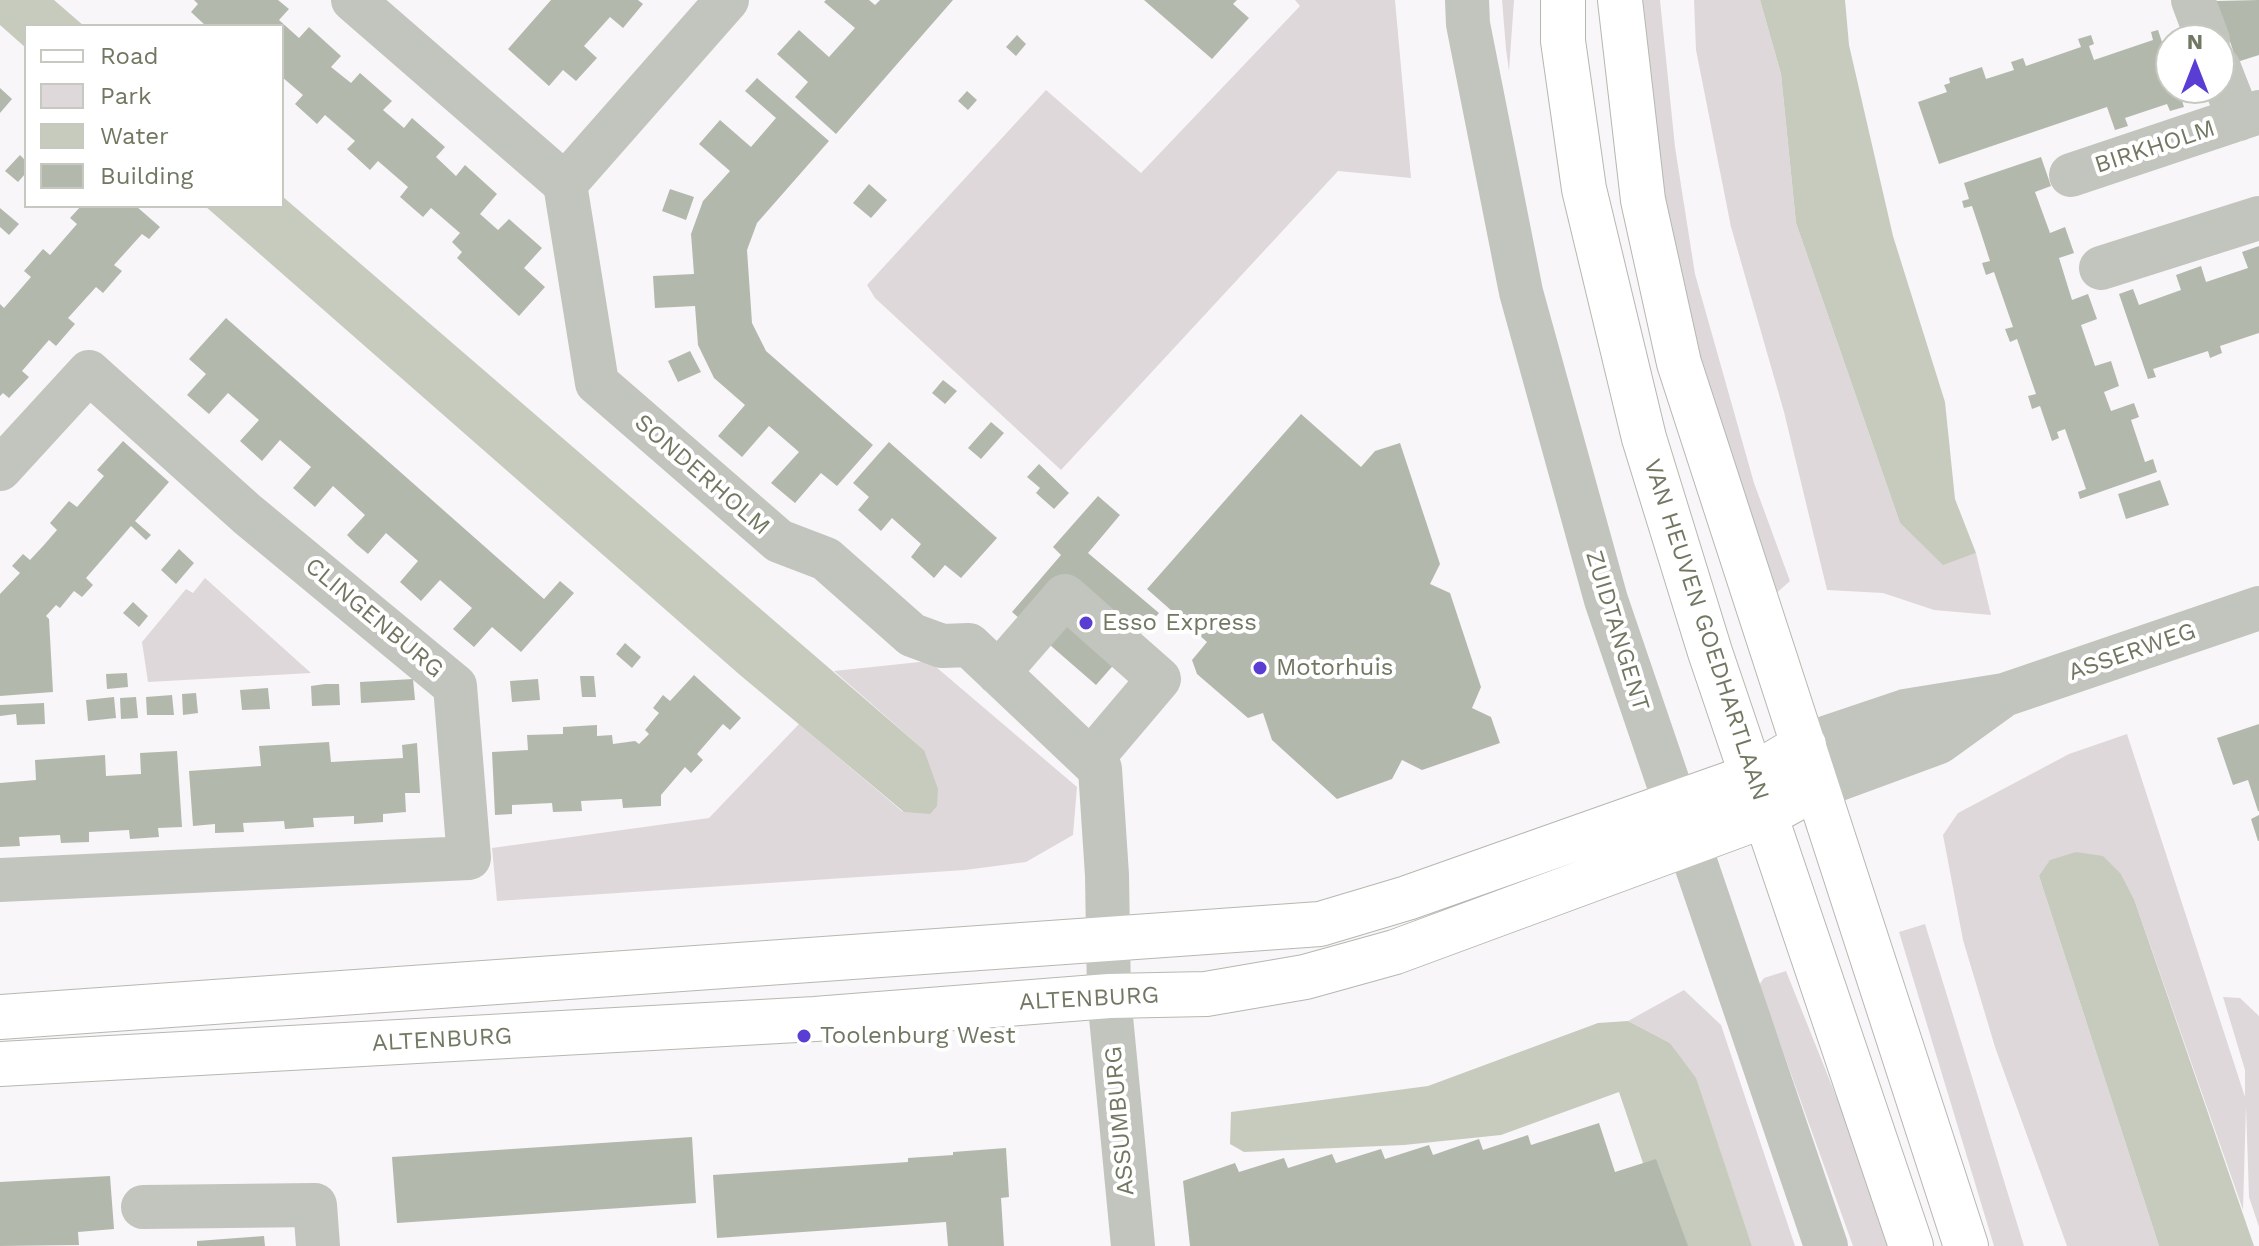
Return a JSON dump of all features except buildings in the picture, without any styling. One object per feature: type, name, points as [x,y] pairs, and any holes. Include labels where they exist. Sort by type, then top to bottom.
[{"type":"main road","name":"VAN HEUVEN GOEDHARTLAAN","points":[[1563,0],[1563,41],[1584,189],[1637,407],[1697,615],[1911,1246]]},
{"type":"main road","points":[[1620,0],[1643,200],[1679,363],[1966,1246]]},
{"type":"main road","points":[[1759,795],[1804,745]]},
{"type":"main road","points":[[0,1017],[1320,924],[1407,898],[1672,802],[1817,787]]},
{"type":"main road","name":"ALTENBURG","points":[[0,1064],[815,1019],[1109,996],[1206,994],[1305,977],[1395,952],[1687,845],[1759,795]]},
{"type":"street","points":[[353,0],[565,184],[727,0]]},
{"type":"street","name":"ZUIDTANGENT","points":[[1467,0],[1468,24],[1521,292],[1606,600],[1672,802],[1826,1246]]},
{"type":"street","points":[[2193,0],[2202,24]]},
{"type":"street","name":"BIRKHOLM","points":[[2071,175],[2249,115],[2235,93]]},
{"type":"street","name":"SONDERHOLM","points":[[565,184],[597,383],[779,541],[826,559],[912,635],[942,646],[969,645],[1092,758]]},
{"type":"street","points":[[2101,268],[2259,218]]},
{"type":"street","name":"CLINGENBURG","points":[[0,469],[89,372],[247,514],[455,686],[469,858],[0,880]]},
{"type":"street","points":[[998,673],[1065,596],[1159,679],[1092,758],[1100,769],[1107,875],[1107,940]]},
{"type":"street","name":"ASSERWEG","points":[[1804,745],[1931,705],[2004,695],[2259,608]]},
{"type":"street","name":"ASSERWEG","points":[[1817,787],[1939,742],[2004,695]]},
{"type":"street","name":"ASSUMBURG","points":[[1107,940],[1109,996],[1133,1246]]},
{"type":"street","points":[[143,1207],[315,1205],[318,1246]]},
{"type":"green space","points":[[1295,0],[1395,0],[1411,178],[1338,171],[1061,470],[875,298],[867,285],[1046,90],[1141,173],[1300,6]]},
{"type":"green space","points":[[1502,0],[1514,0],[1509,71],[1506,49]]},
{"type":"green space","points":[[1635,0],[1660,0],[1675,147],[1695,274],[1754,483],[1790,581],[1771,598],[1669,259]]},
{"type":"green space","points":[[1694,0],[1760,0],[1781,74],[1796,223],[1900,523],[1943,564],[1976,553],[1991,615],[1934,610],[1883,593],[1827,590],[1784,412],[1731,227],[1696,50]]},
{"type":"green space","points":[[205,578],[311,673],[148,682],[142,642],[186,589],[193,593]]},
{"type":"green space","points":[[929,661],[1077,787],[1073,835],[1026,862],[965,870],[497,901],[492,848],[709,818],[799,724],[903,812],[924,750],[834,671]]},
{"type":"green space","points":[[2127,734],[2245,1097],[2245,1070],[2223,997],[2240,998],[2259,1016],[2259,1227],[2249,1197],[2246,1106],[2243,1210],[2134,899],[2121,874],[2039,876],[2159,1246],[2067,1246],[1995,1047],[1963,940],[1943,835],[1958,813],[2069,754]]},
{"type":"green space","points":[[1925,924],[2024,1246],[1994,1246],[1899,932]]},
{"type":"green space","points":[[1786,971],[1896,1246],[1853,1246],[1759,985],[1764,978]]},
{"type":"green space","points":[[1684,990],[1721,1025],[1795,1246],[1752,1246],[1695,1078],[1670,1043],[1628,1021]]},
{"type":"water","points":[[0,0],[54,0],[82,24],[24,24],[24,46],[0,25]]},
{"type":"water","points":[[1760,0],[1845,0],[1849,45],[1893,236],[1945,402],[1955,499],[1976,553],[1943,565],[1900,523],[1796,223],[1781,74]]},
{"type":"water","points":[[284,198],[924,750],[938,789],[937,806],[930,814],[904,812],[740,675],[207,208],[284,208]]},
{"type":"water","points":[[2076,852],[2103,856],[2121,874],[2134,899],[2254,1246],[2159,1246],[2039,876],[2050,860]]},
{"type":"water","points":[[1628,1021],[1670,1043],[1696,1078],[1752,1246],[1671,1246],[1619,1092],[1501,1135],[1404,1145],[1244,1152],[1230,1144],[1231,1112],[1428,1086],[1598,1023]]},
{"type":"place","name":"Esso Express","points":[[1086,623]]},
{"type":"place","name":"Motorhuis","points":[[1260,668]]},
{"type":"place","name":"Toolenburg West","points":[[804,1036]]}]
